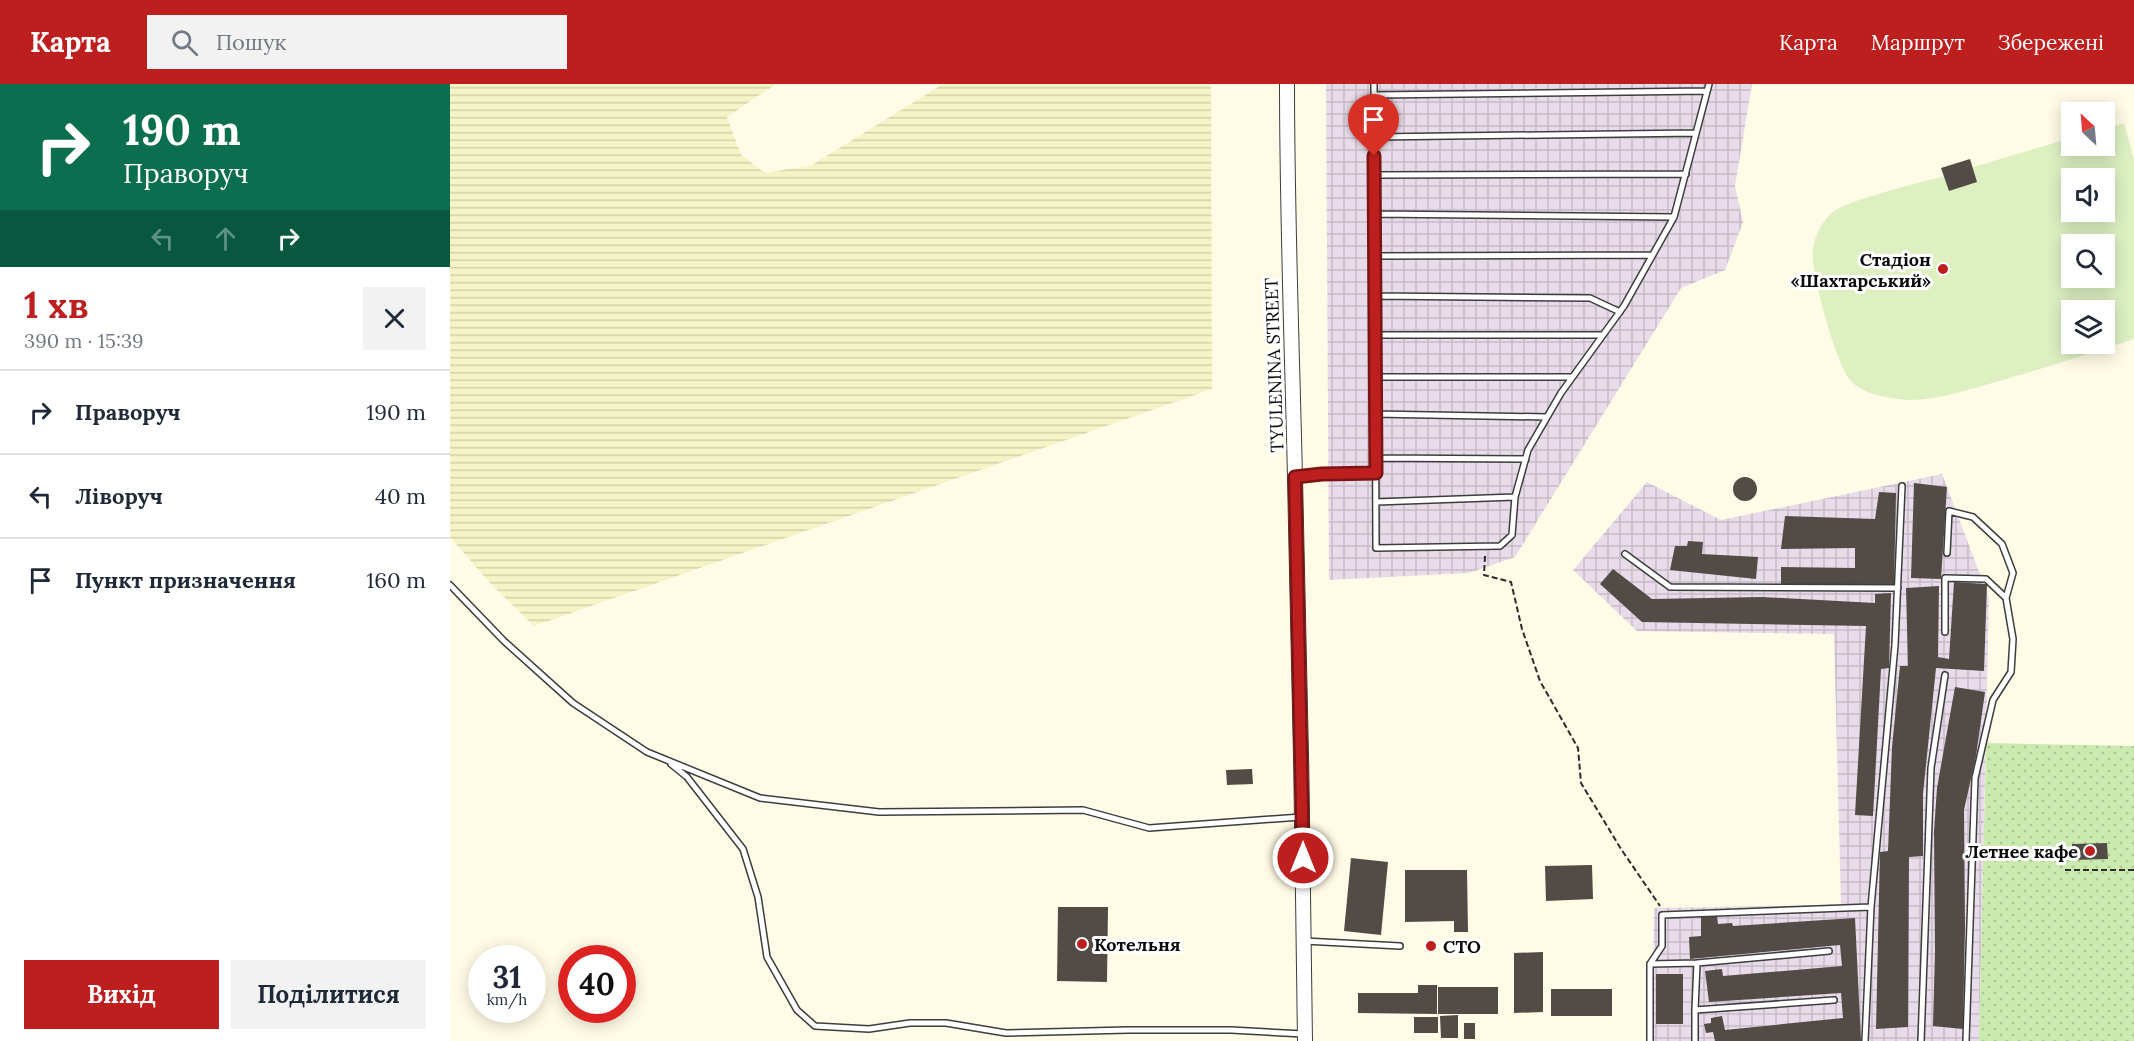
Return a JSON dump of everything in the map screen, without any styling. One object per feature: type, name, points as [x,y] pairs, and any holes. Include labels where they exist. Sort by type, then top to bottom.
[{"type":"street","name":"TYULENINA STREET","points":[[1287,84],[1287,206],[1303,817],[1302,940],[1305,1038]]},
{"type":"lane","points":[[1374,84],[1376,548],[1500,546],[1512,535],[1515,497],[1528,450],[1572,377],[1620,312],[1674,217],[1709,84]]},
{"type":"lane","points":[[1374,95],[1707,91]]},
{"type":"lane","points":[[1374,137],[1696,133]]},
{"type":"lane","points":[[1374,175],[1686,174]]},
{"type":"lane","points":[[1374,214],[1674,217]]},
{"type":"lane","points":[[1374,256],[1653,255]]},
{"type":"lane","points":[[1375,296],[1590,298],[1620,312]]},
{"type":"lane","points":[[1375,336],[1604,334]]},
{"type":"lane","points":[[1375,377],[1572,377]]},
{"type":"lane","points":[[1375,414],[1547,417]]},
{"type":"lane","points":[[1376,458],[1526,459]]},
{"type":"lane","points":[[1295,477],[1376,473]]},
{"type":"lane","points":[[1865,1041],[1871,908],[1895,645],[1902,486]]},
{"type":"lane","points":[[1376,502],[1515,497]]},
{"type":"lane","points":[[1947,554],[1949,511],[1973,517],[2002,544],[2013,573],[2006,598],[2013,639],[2011,672],[1993,700],[1975,778],[1966,1041]]},
{"type":"lane","points":[[1625,554],[1670,587],[1898,588]]},
{"type":"lane","points":[[1945,632],[1945,578],[1986,579],[2006,598]]},
{"type":"lane","points":[[450,585],[504,641],[573,703],[647,752],[760,798],[879,812],[1083,810],[1149,828],[1303,817]]},
{"type":"lane","points":[[1921,1041],[1931,768],[1945,675]]},
{"type":"lane","points":[[666,760],[687,777],[743,849],[758,897],[766,957],[797,1010],[815,1026],[869,1029],[910,1023],[946,1023],[1006,1033],[1231,1030],[1305,1038]]},
{"type":"lane","points":[[1650,1041],[1650,964],[1662,946],[1662,915],[1871,908]]},
{"type":"lane","points":[[1302,940],[1400,946]]},
{"type":"lane","points":[[1650,964],[1697,963],[1829,951]]},
{"type":"lane","points":[[1695,1041],[1697,963]]},
{"type":"lane","points":[[1695,1010],[1834,1000]]},
{"type":"path","points":[[1486,547],[1484,575],[1511,582],[1522,629],[1540,681],[1578,748],[1581,783],[1621,849],[1662,908]]},
{"type":"path","points":[[2065,870],[2134,870]]},
{"type":"shaded area","points":[[1326,84],[1752,84],[1735,186],[1743,222],[1725,270],[1681,288],[1515,557],[1469,573],[1329,580]]},
{"type":"shaded area","points":[[1942,474],[1989,598],[1979,1041],[1652,1041],[1654,908],[1841,905],[1834,634],[1637,631],[1573,570],[1647,482],[1721,520]]},
{"type":"green space","points":[[450,84],[776,84],[727,117],[741,155],[765,173],[812,165],[943,84],[1211,84],[1212,389],[534,626],[489,582],[450,537]]},
{"type":"green space","name":"Стадіон «Шахтарський»","points":[[2124,123],[2134,159],[2134,339],[2115,345],[2115,300],[2061,300],[2061,354],[2086,354],[2001,381],[1919,400],[1885,397],[1865,391],[1853,384],[1844,369],[1837,354],[1819,294],[1813,248],[1819,229],[1828,216],[1853,202],[1944,176],[1941,168],[1970,159],[1973,167],[2061,141],[2061,156],[2115,156],[2115,126]]},
{"type":"green space","points":[[1986,743],[2134,746],[2134,1041],[1979,1041]]},
{"type":"building","points":[[1970,159],[1977,182],[1949,191],[1941,168]]},
{"type":"building","points":[[1745,477],[1754,480],[1757,489],[1754,498],[1745,501],[1736,498],[1733,489],[1736,480]]},
{"type":"building","points":[[1914,483],[1947,487],[1941,579],[1911,578]]},
{"type":"building","points":[[1879,492],[1896,493],[1894,585],[1781,585],[1781,567],[1855,568],[1855,548],[1781,549],[1785,516],[1875,519]]},
{"type":"building","points":[[1688,541],[1703,542],[1702,554],[1758,557],[1756,579],[1670,570],[1675,546],[1687,546]]},
{"type":"building","points":[[1613,569],[1652,599],[1762,597],[1875,603],[1875,594],[1891,593],[1889,668],[1881,669],[1873,816],[1855,815],[1866,626],[1642,622],[1600,584]]},
{"type":"building","points":[[1954,582],[1987,584],[1984,671],[1936,668],[1923,794],[1923,856],[1909,857],[1908,1027],[1876,1029],[1880,852],[1888,851],[1892,747],[1900,666],[1908,666],[1906,588],[1939,586],[1938,657],[1949,659]]},
{"type":"building","points":[[1955,687],[1985,692],[1976,756],[1964,810],[1963,1029],[1933,1026],[1934,831],[1937,788]]},
{"type":"building","points":[[1252,769],[1253,784],[1227,785],[1226,770]]},
{"type":"building","name":"Летнее кафе","points":[[2107,843],[2108,859],[2073,860],[2072,844]]},
{"type":"building","points":[[1351,858],[1388,862],[1381,935],[1344,931]]},
{"type":"building","points":[[1592,865],[1593,899],[1546,901],[1545,866]]},
{"type":"building","points":[[1405,870],[1467,870],[1468,932],[1454,932],[1454,921],[1405,922]]},
{"type":"building","name":"Котельня","points":[[1058,907],[1108,907],[1107,982],[1057,981]]},
{"type":"building","points":[[1717,916],[1718,924],[1732,923],[1733,926],[1855,918],[1861,1041],[1715,1041],[1713,1032],[1706,1033],[1704,1024],[1711,1023],[1711,1018],[1722,1016],[1725,1030],[1843,1018],[1841,993],[1709,1002],[1705,971],[1722,969],[1723,976],[1842,966],[1840,945],[1690,959],[1689,937],[1701,936],[1701,917]]},
{"type":"building","points":[[1543,952],[1543,1012],[1514,1013],[1514,953]]},
{"type":"building","points":[[1656,974],[1683,974],[1683,1024],[1656,1024]]},
{"type":"building","points":[[1418,985],[1437,985],[1437,1014],[1358,1013],[1358,993],[1418,993]]},
{"type":"building","points":[[1438,987],[1498,987],[1498,1014],[1438,1014]]},
{"type":"building","points":[[1551,989],[1612,989],[1612,1016],[1551,1016]]},
{"type":"building","points":[[1458,1015],[1458,1038],[1441,1038],[1440,1016]]},
{"type":"building","points":[[1414,1017],[1438,1017],[1438,1033],[1414,1033]]},
{"type":"building","points":[[1464,1023],[1475,1023],[1475,1039],[1464,1039]]},
{"type":"place","name":"Стадіон «Шахтарський»","points":[[1943,269]]},
{"type":"place","name":"Летнее кафе","points":[[2090,851]]},
{"type":"place","name":"Котельня","points":[[1082,944]]},
{"type":"place","name":"СТО","points":[[1431,946]]},
{"type":"route","points":[[1303,858],[1295,477],[1376,473],[1374,156]]}]
